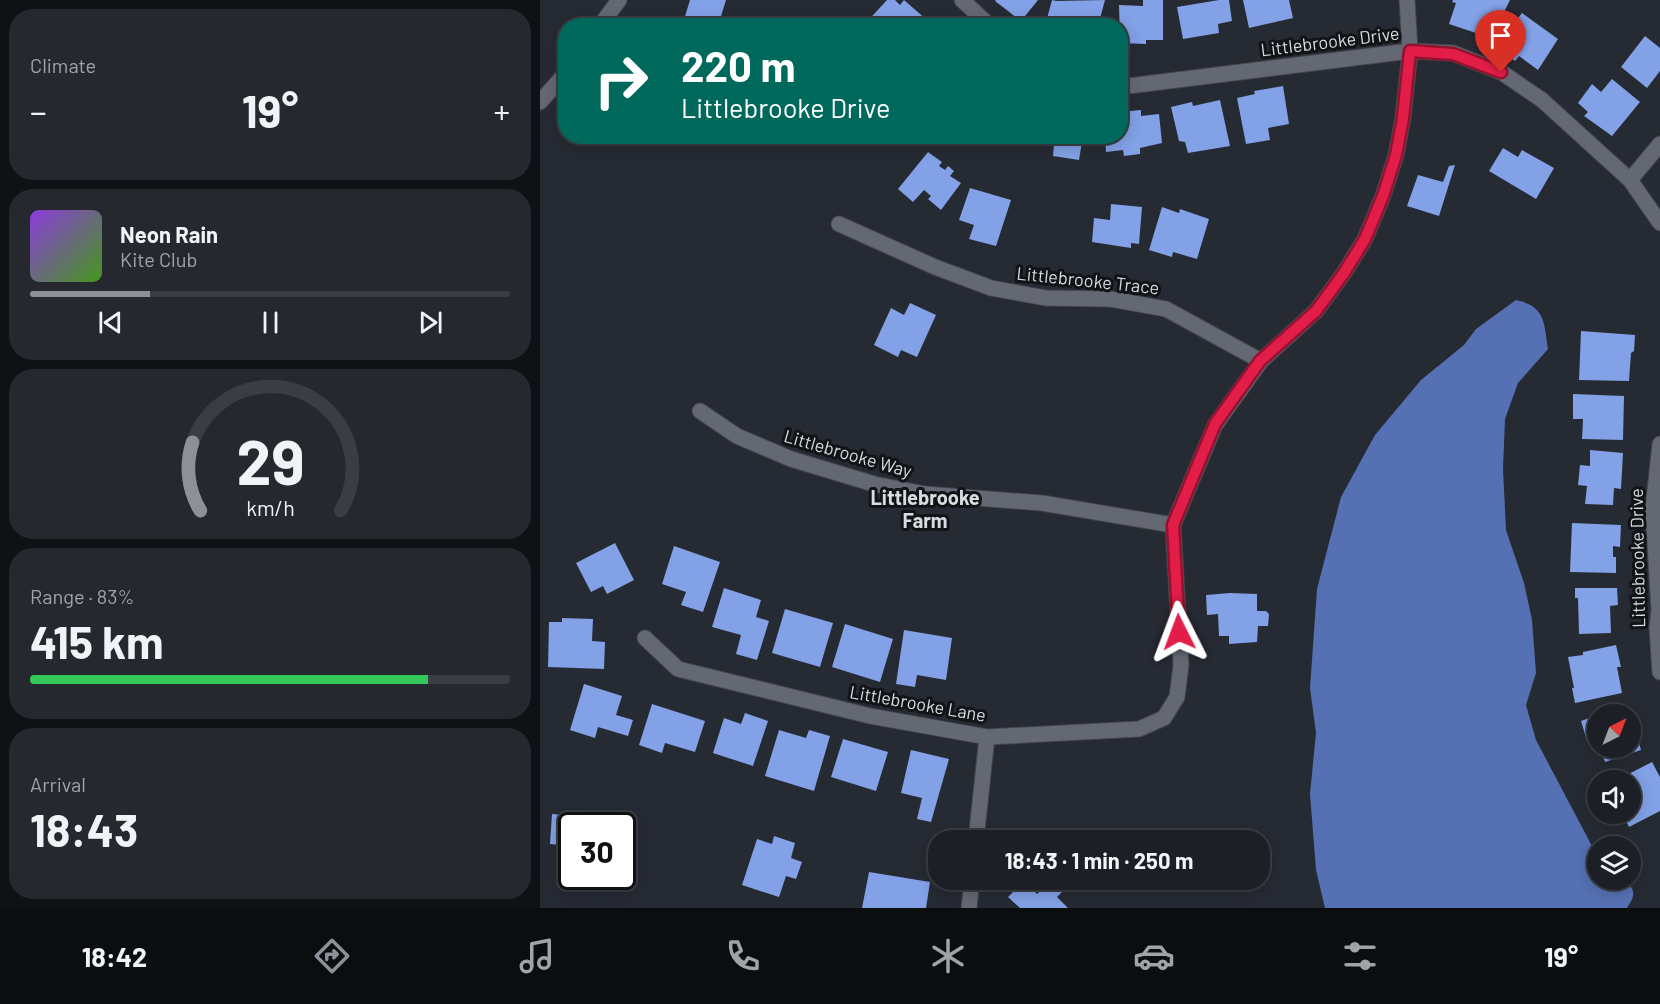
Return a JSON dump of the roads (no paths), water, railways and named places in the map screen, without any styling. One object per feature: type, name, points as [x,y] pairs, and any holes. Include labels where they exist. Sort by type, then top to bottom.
[{"type":"street","points":[[606,18],[619,0]]},
{"type":"street","points":[[962,0],[981,18]]},
{"type":"street","points":[[1173,525],[1215,424],[1260,361],[1316,311],[1365,239],[1383,196],[1396,155],[1403,118],[1410,51],[1407,0]]},
{"type":"street","name":"Littlebrooke Drive","points":[[1128,86],[1410,51],[1453,54],[1501,72],[1542,100],[1630,180],[1660,223]]},
{"type":"street","points":[[540,102],[558,82]]},
{"type":"street","points":[[1630,180],[1660,144]]},
{"type":"street","name":"Littlebrooke Trace","points":[[839,224],[935,267],[991,288],[1046,298],[1110,298],[1166,309],[1260,361]]},
{"type":"street","name":"Littlebrooke Way","points":[[700,411],[736,436],[791,459],[874,484],[925,494],[1042,503],[1173,525]]},
{"type":"street","name":"Littlebrooke Drive","points":[[1660,444],[1653,509],[1660,672]]},
{"type":"street","name":"Littlebrooke Lane","points":[[645,638],[678,669],[870,716],[987,737],[1139,729],[1164,718],[1177,697],[1181,665],[1173,525]]},
{"type":"street","points":[[977,830],[987,737]]},
{"type":"street","points":[[969,908],[971,890]]},
{"type":"water","points":[[1516,300],[1533,306],[1544,323],[1548,349],[1518,383],[1505,419],[1503,469],[1506,530],[1524,583],[1532,620],[1536,673],[1526,705],[1536,740],[1587,837],[1587,890],[1633,890],[1633,896],[1627,908],[1325,908],[1316,870],[1310,794],[1316,733],[1310,688],[1317,589],[1341,497],[1375,435],[1421,380],[1464,345],[1476,329]]},
{"type":"district","name":"Littlebrooke Farm","points":[[925,508]]}]
